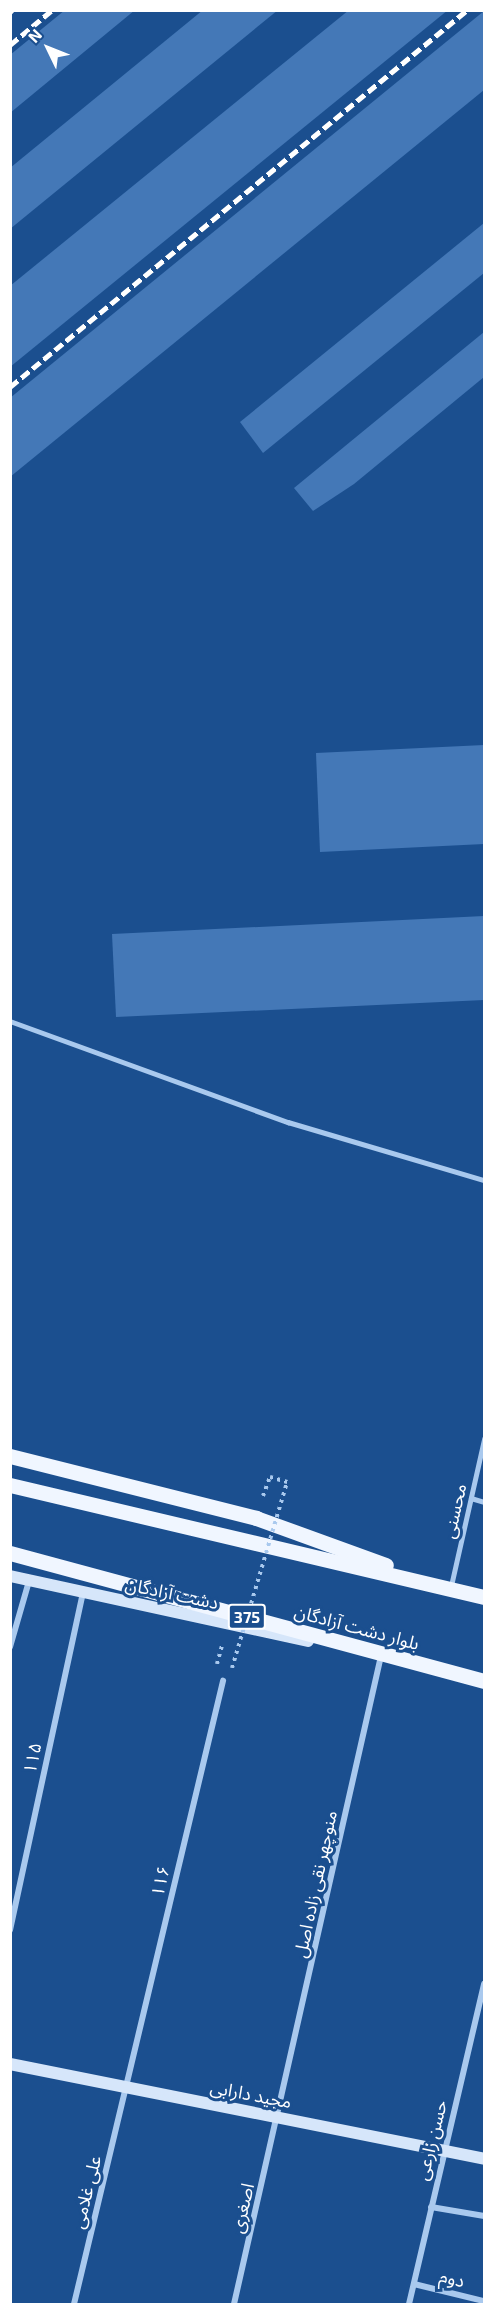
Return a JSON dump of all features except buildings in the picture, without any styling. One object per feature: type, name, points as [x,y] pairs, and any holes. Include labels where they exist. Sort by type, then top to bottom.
[{"type":"main road","points":[[10,1456],[256,1518],[451,1588]]},
{"type":"main road","points":[[10,1485],[484,1597]]},
{"type":"main road","name":"بلوار دشت آزادگان","points":[[10,1553],[484,1681]]},
{"type":"street","name":"دشت آزادگان","points":[[10,1576],[431,1667]]},
{"type":"street","points":[[10,1647],[29,1580]]},
{"type":"street","name":"۱۱۵","points":[[10,1930],[83,1592]]},
{"type":"street","name":"منوچهر نقی‌ زاده اصل","points":[[279,2118],[381,1656]]},
{"type":"street","name":"۱۱۶","points":[[127,2087],[223,1681]]},
{"type":"street","name":"حسن زارعی","points":[[409,2304],[484,1984]]},
{"type":"street","points":[[477,2020],[484,2021]]},
{"type":"street","name":"مجید دارابی","points":[[10,2064],[484,2159]]},
{"type":"street","name":"علی غلامی","points":[[74,2304],[127,2087]]},
{"type":"street","name":"اصغری","points":[[234,2304],[279,2118]]},
{"type":"street","points":[[431,2207],[484,2216]]},
{"type":"street","name":"دوم","points":[[414,2284],[484,2301]]},
{"type":"lane","points":[[10,1021],[288,1122],[484,1180]]},
{"type":"lane","name":"محسنی","points":[[451,1588],[484,1439]]},
{"type":"lane","points":[[471,1498],[484,1502]]},
{"type":"path","points":[[232,1668],[286,1482],[270,1477]]},
{"type":"railway","points":[[10,45],[52,10]]},
{"type":"railway","points":[[10,387],[467,10]]}]
